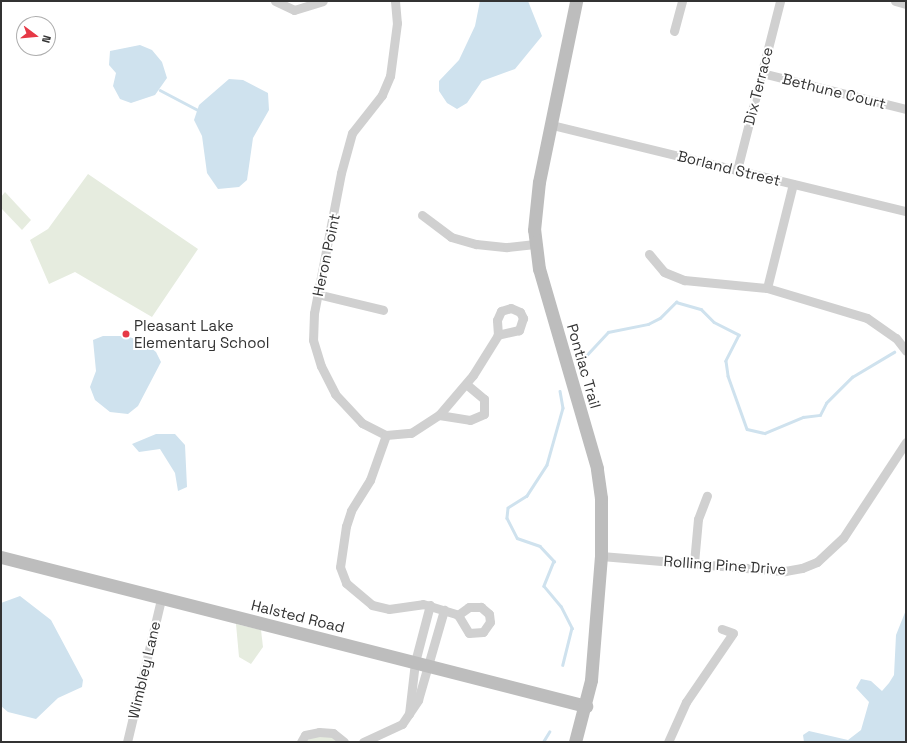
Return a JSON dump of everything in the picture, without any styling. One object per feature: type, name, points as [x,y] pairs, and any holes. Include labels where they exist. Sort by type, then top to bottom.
[{"type":"main road","name":"Pontiac Trail","points":[[575,742],[586,706],[601,556],[597,468],[545,292],[535,244],[535,210],[576,1]]},
{"type":"main road","name":"Halsted Road","points":[[1,557],[586,706]]},
{"type":"street","points":[[275,1],[294,10],[323,1]]},
{"type":"street","name":"Heron Point","points":[[386,435],[373,430],[350,412],[321,366],[313,340],[317,294],[346,149],[352,133],[382,95],[390,76],[397,23],[395,1]]},
{"type":"street","points":[[674,31],[682,1]]},
{"type":"street","name":"Dix Terrace","points":[[737,170],[780,1]]},
{"type":"street","points":[[895,1],[906,4]]},
{"type":"street","name":"Bethune Court","points":[[762,72],[906,108]]},
{"type":"street","name":"Borland Street","points":[[552,125],[906,211]]},
{"type":"street","points":[[766,288],[793,184]]},
{"type":"street","points":[[422,215],[451,237],[476,244],[507,247],[535,244]]},
{"type":"street","points":[[649,254],[664,272],[684,280],[766,288],[867,318],[896,338],[906,351]]},
{"type":"street","points":[[317,294],[383,310]]},
{"type":"street","points":[[458,615],[430,605],[416,604],[389,609],[372,606],[346,583],[340,567],[351,511],[370,480],[386,435],[411,433],[438,415],[466,384],[498,335]]},
{"type":"street","points":[[438,415],[470,420],[484,414],[484,399],[466,384]]},
{"type":"street","name":"Rolling Pine Drive","points":[[601,556],[785,571],[818,562],[843,538],[906,442]]},
{"type":"street","points":[[694,563],[698,519],[707,496]]},
{"type":"street","name":"Wimbley Lane","points":[[127,742],[162,599]]},
{"type":"street","points":[[409,714],[415,662],[430,605]]},
{"type":"street","points":[[364,742],[402,724],[418,700],[444,610]]},
{"type":"street","points":[[668,742],[686,702],[734,633],[722,629]]},
{"type":"street","points":[[301,742],[305,735],[319,732],[334,733],[344,742]]},
{"type":"shaded area","points":[[88,174],[198,249],[152,317],[75,272],[49,284],[30,240],[48,229]]},
{"type":"shaded area","points":[[5,192],[31,220],[22,230],[1,208],[1,197]]},
{"type":"shaded area","points":[[236,624],[261,630],[263,647],[251,664],[239,657]]},
{"type":"shaded area","points":[[313,736],[332,737],[337,742],[306,742]]},
{"type":"water","points":[[480,1],[528,1],[542,36],[515,69],[482,81],[467,103],[457,109],[447,103],[439,91],[439,81],[459,60],[475,26]]},
{"type":"water","points":[[140,45],[152,50],[162,62],[167,78],[155,95],[131,103],[120,99],[113,86],[116,73],[109,65],[110,51]]},
{"type":"water","points":[[229,79],[243,80],[268,93],[269,110],[253,138],[247,180],[239,187],[218,189],[207,173],[202,136],[194,120],[199,105]]},
{"type":"water","points":[[103,336],[127,336],[145,343],[156,352],[161,362],[138,406],[128,414],[110,412],[95,400],[90,387],[96,371],[93,340]]},
{"type":"water","points":[[156,434],[175,434],[185,445],[187,487],[178,491],[175,473],[160,449],[139,452],[132,444]]},
{"type":"water","points":[[20,596],[51,620],[83,680],[82,687],[58,698],[36,719],[8,712],[1,706],[1,603]]},
{"type":"water","points":[[906,610],[906,742],[804,742],[803,735],[809,731],[848,740],[861,730],[869,702],[856,688],[861,679],[871,681],[882,691],[889,683],[894,675],[896,635]]},
{"type":"waterway","points":[[160,90],[198,110]]},
{"type":"waterway","points":[[582,360],[608,332],[648,324],[660,318],[676,302],[701,309],[714,322],[739,335],[726,361],[728,376],[747,429],[765,433],[803,417],[820,415],[826,403],[852,377],[894,352]]},
{"type":"waterway","points":[[560,391],[563,408],[547,465],[527,496],[508,508],[507,518],[517,538],[540,546],[554,561],[544,586],[561,606],[572,628],[563,665]]},
{"type":"waterway","points":[[543,742],[549,732]]},
{"type":"place","name":"Pleasant Lake Elementary School","points":[[126,334]]}]
